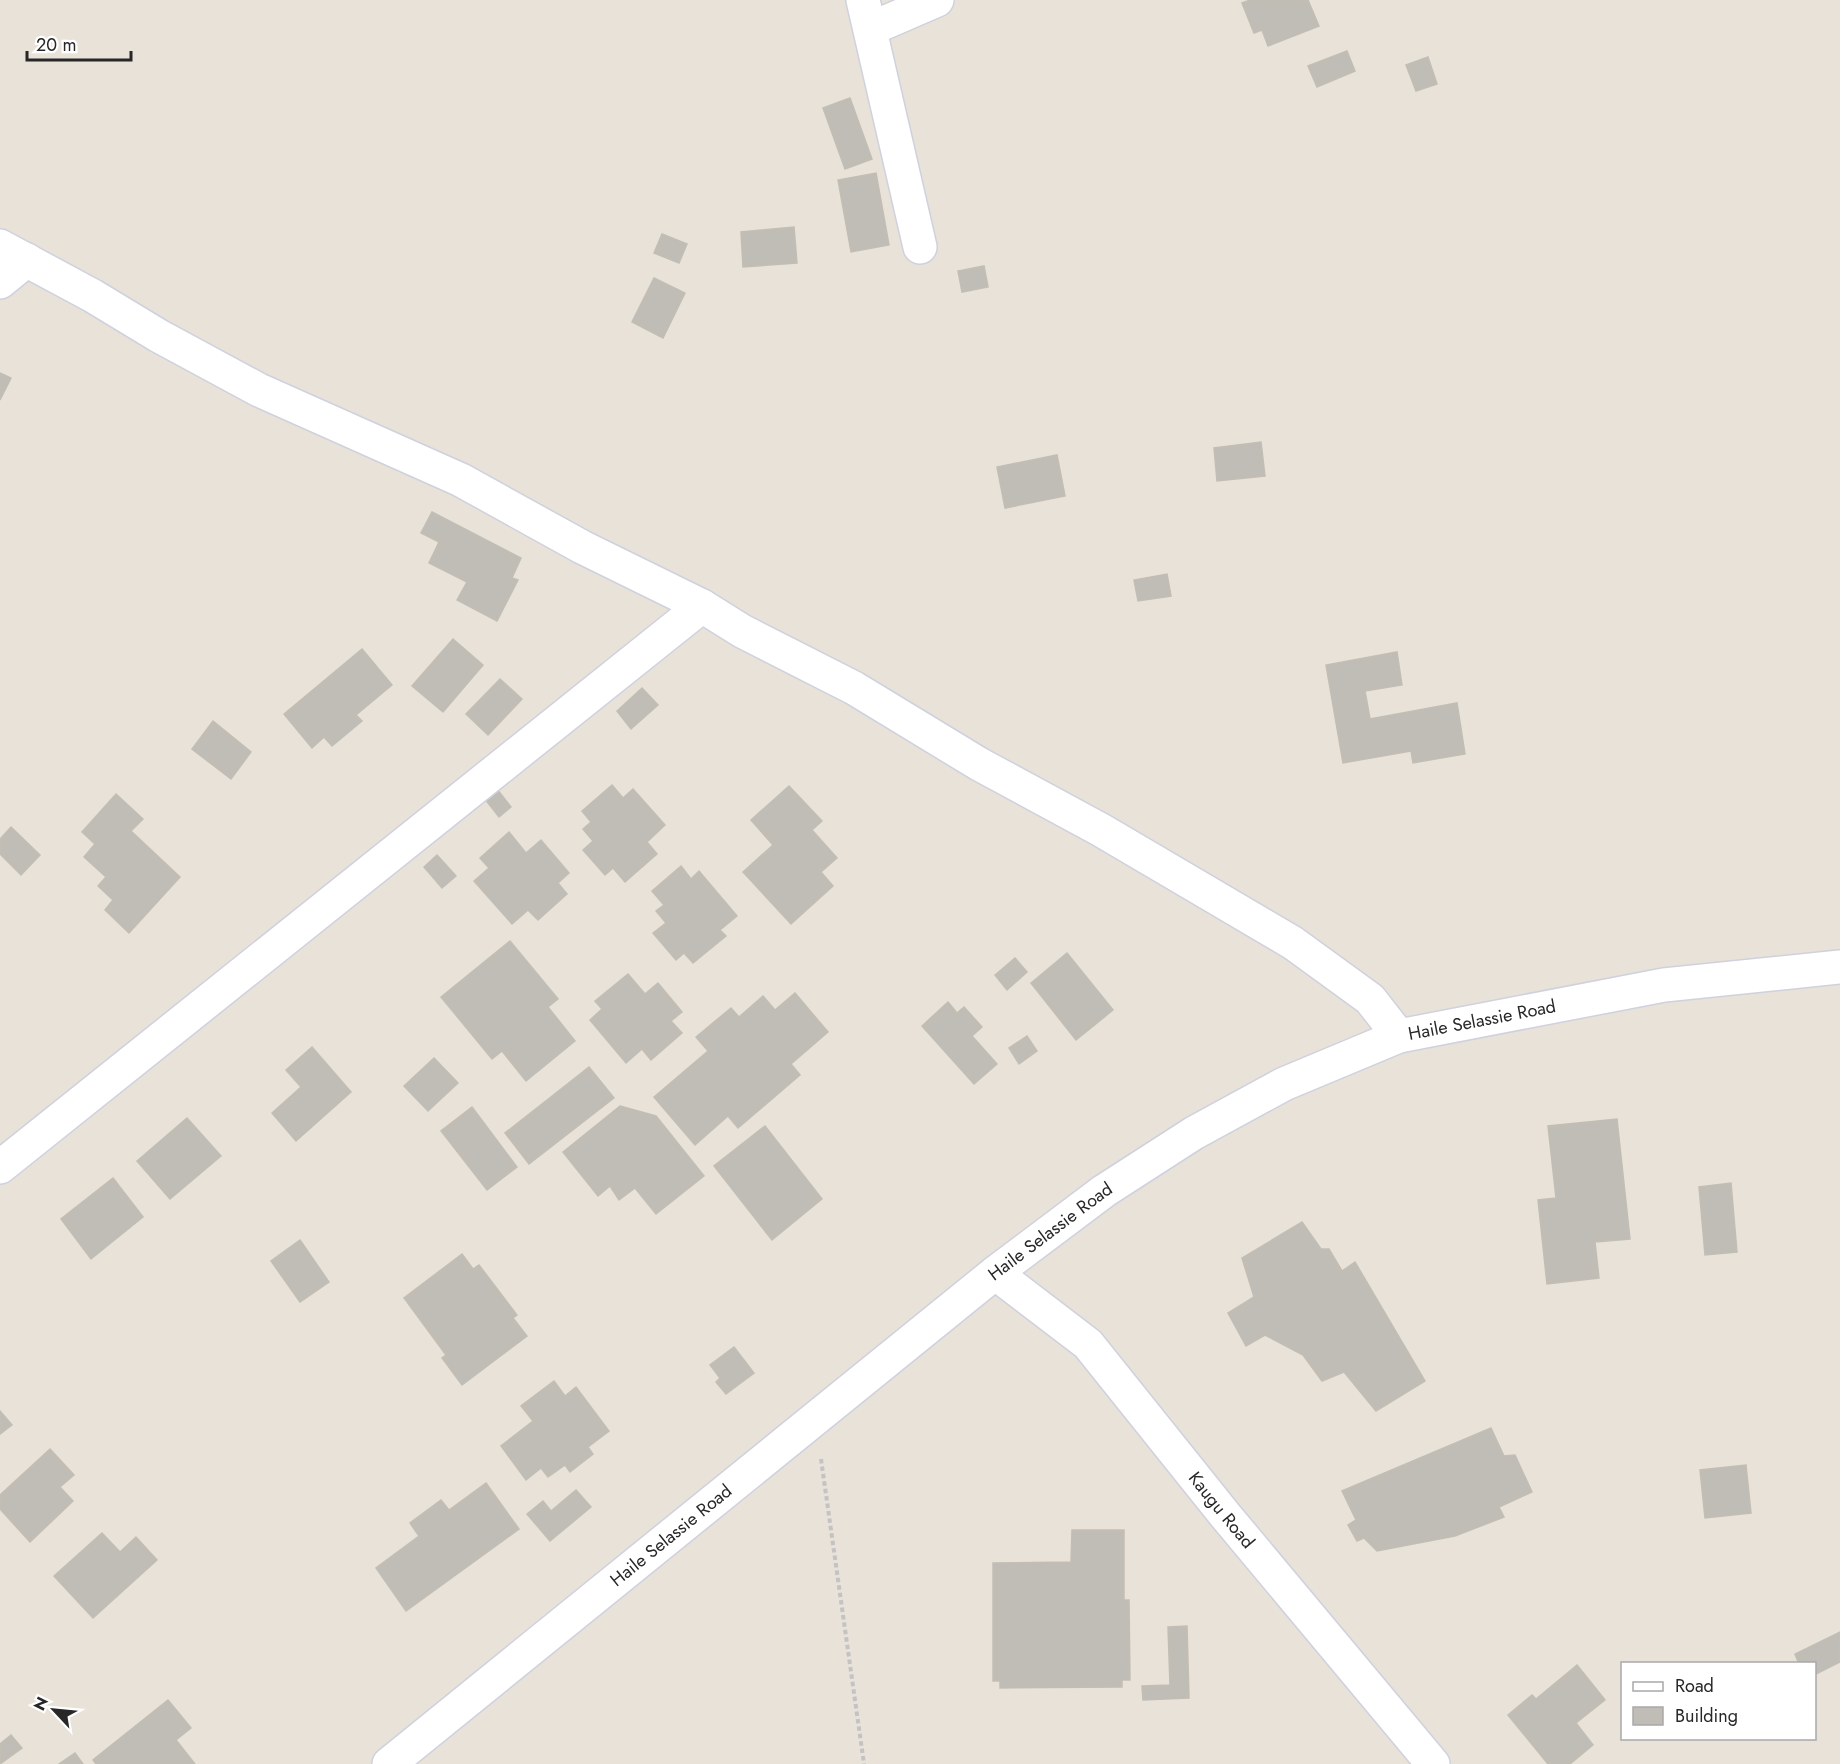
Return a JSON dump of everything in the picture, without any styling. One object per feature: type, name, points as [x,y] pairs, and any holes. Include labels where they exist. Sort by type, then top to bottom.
[{"type":"street","points":[[920,247],[866,14],[937,0]]},
{"type":"street","points":[[0,282],[13,253],[259,390],[461,480],[582,547],[702,606],[742,631],[854,688],[980,764],[1101,830],[1293,943],[1370,999],[1400,1036]]},
{"type":"street","points":[[0,1167],[702,606]]},
{"type":"street","name":"Haile Selassie Road","points":[[389,1764],[995,1273],[1104,1191],[1194,1133],[1284,1084],[1400,1036],[1664,985],[1840,967]]},
{"type":"street","name":"Kaugu Road","points":[[995,1273],[1088,1344],[1225,1515],[1433,1764]]},
{"type":"path","points":[[815,1419],[864,1764]]},
{"type":"building","points":[[1250,0],[1308,0],[1319,26],[1268,46],[1262,30],[1254,33],[1242,3]]},
{"type":"building","points":[[1347,51],[1355,71],[1317,87],[1308,66]]},
{"type":"building","points":[[1428,57],[1437,84],[1416,91],[1406,65]]},
{"type":"building","points":[[850,98],[872,159],[845,169],[823,108]]},
{"type":"building","points":[[876,173],[889,245],[851,252],[838,180]]},
{"type":"building","points":[[794,227],[797,263],[743,267],[741,232]]},
{"type":"building","points":[[662,234],[687,244],[679,263],[654,253]]},
{"type":"building","points":[[984,266],[988,287],[962,292],[958,271]]},
{"type":"building","points":[[654,278],[685,293],[663,338],[632,322]]},
{"type":"building","points":[[0,373],[11,378],[0,400]]},
{"type":"building","points":[[1261,442],[1265,476],[1217,481],[1214,448]]},
{"type":"building","points":[[1057,455],[1065,496],[1005,508],[997,467]]},
{"type":"building","points":[[432,512],[521,558],[512,578],[518,580],[497,621],[457,600],[467,582],[429,563],[439,542],[421,533]]},
{"type":"building","points":[[1167,574],[1171,596],[1138,601],[1134,580]]},
{"type":"building","points":[[453,639],[483,665],[443,712],[412,686]]},
{"type":"building","points":[[362,649],[392,685],[356,715],[362,721],[332,746],[324,737],[312,748],[284,714]]},
{"type":"building","points":[[1397,652],[1402,685],[1365,691],[1370,719],[1457,703],[1465,754],[1413,763],[1411,751],[1343,763],[1326,665]]},
{"type":"building","points":[[500,679],[522,699],[488,735],[466,714]]},
{"type":"building","points":[[642,688],[658,705],[631,729],[617,711]]},
{"type":"building","points":[[213,721],[251,752],[231,779],[192,749]]},
{"type":"building","points":[[612,785],[623,798],[633,789],[665,825],[647,842],[657,854],[625,882],[613,868],[605,875],[583,850],[593,841],[583,829],[591,822],[582,811]]},
{"type":"building","points":[[789,786],[822,821],[812,830],[837,858],[821,872],[833,886],[791,924],[743,872],[773,845],[751,820]]},
{"type":"building","points":[[497,789],[511,807],[499,817],[485,799]]},
{"type":"building","points":[[116,794],[143,819],[131,831],[180,877],[129,933],[105,910],[113,900],[98,886],[106,877],[84,857],[95,844],[82,832]]},
{"type":"building","points":[[11,827],[40,855],[21,875],[0,854],[0,839]]},
{"type":"building","points":[[509,832],[526,853],[541,840],[569,873],[558,883],[567,894],[538,920],[528,910],[512,924],[474,881],[489,868],[480,858]]},
{"type":"building","points":[[437,855],[456,876],[442,888],[424,867]]},
{"type":"building","points":[[681,866],[691,879],[699,871],[737,916],[720,930],[726,936],[693,963],[684,953],[676,960],[653,933],[666,923],[656,911],[664,905],[652,891]]},
{"type":"building","points":[[510,941],[558,999],[548,1007],[575,1041],[526,1081],[502,1051],[492,1059],[441,997]]},
{"type":"building","points":[[1067,953],[1113,1010],[1076,1040],[1031,983]]},
{"type":"building","points":[[1015,958],[1027,972],[1007,990],[995,975]]},
{"type":"building","points":[[628,974],[645,994],[658,983],[682,1012],[671,1021],[682,1033],[651,1060],[642,1049],[626,1063],[590,1020],[602,1009],[595,1001]]},
{"type":"building","points":[[795,993],[828,1032],[791,1064],[800,1075],[738,1128],[728,1116],[695,1145],[654,1097],[708,1051],[696,1037],[731,1008],[739,1017],[763,996],[775,1010]]},
{"type":"building","points":[[948,1002],[957,1013],[964,1007],[982,1027],[972,1036],[997,1064],[974,1084],[922,1026]]},
{"type":"building","points":[[1027,1036],[1037,1051],[1019,1064],[1009,1048]]},
{"type":"building","points":[[312,1047],[351,1092],[296,1141],[272,1113],[301,1087],[286,1070]]},
{"type":"building","points":[[434,1058],[458,1083],[428,1111],[404,1086]]},
{"type":"building","points":[[589,1067],[614,1098],[529,1164],[505,1133]]},
{"type":"building","points":[[620,1106],[656,1116],[704,1176],[656,1214],[635,1188],[619,1200],[610,1186],[598,1196],[563,1152]]},
{"type":"building","points":[[472,1107],[517,1167],[487,1190],[441,1131]]},
{"type":"building","points":[[187,1118],[221,1156],[170,1199],[137,1161]]},
{"type":"building","points":[[1617,1119],[1630,1239],[1595,1242],[1599,1278],[1547,1284],[1538,1200],[1556,1198],[1548,1126]]},
{"type":"building","points":[[765,1126],[822,1199],[772,1240],[714,1166]]},
{"type":"building","points":[[113,1178],[143,1217],[91,1259],[61,1219]]},
{"type":"building","points":[[1731,1183],[1737,1252],[1705,1255],[1699,1187]]},
{"type":"building","points":[[1302,1222],[1321,1249],[1329,1249],[1342,1271],[1355,1262],[1425,1381],[1376,1411],[1344,1372],[1322,1381],[1303,1355],[1265,1335],[1246,1346],[1228,1313],[1254,1297],[1242,1258]]},
{"type":"building","points":[[300,1240],[329,1282],[300,1302],[271,1261]]},
{"type":"building","points":[[462,1254],[473,1269],[479,1265],[517,1315],[513,1318],[527,1336],[462,1385],[442,1358],[446,1355],[404,1298]]},
{"type":"building","points":[[734,1347],[754,1373],[726,1394],[716,1382],[720,1378],[710,1365]]},
{"type":"building","points":[[554,1381],[565,1396],[576,1387],[609,1431],[588,1447],[593,1454],[570,1472],[565,1465],[548,1477],[541,1468],[526,1480],[501,1446],[533,1421],[521,1406]]},
{"type":"building","points":[[0,1411],[12,1425],[0,1434]]},
{"type":"building","points":[[1491,1428],[1504,1456],[1515,1455],[1532,1492],[1499,1507],[1504,1517],[1455,1536],[1377,1551],[1364,1538],[1357,1541],[1348,1525],[1356,1520],[1342,1491]]},
{"type":"building","points":[[50,1449],[74,1475],[60,1487],[73,1501],[30,1542],[0,1509],[0,1495]]},
{"type":"building","points":[[1746,1465],[1751,1513],[1705,1518],[1700,1470]]},
{"type":"building","points":[[486,1483],[519,1529],[406,1611],[376,1568],[419,1536],[410,1523],[441,1500],[449,1510]]},
{"type":"building","points":[[576,1490],[591,1507],[550,1541],[527,1514],[543,1501],[551,1511]]},
{"type":"building","points":[[1072,1530],[1124,1530],[1124,1600],[1129,1600],[1130,1680],[1122,1680],[1122,1687],[1000,1688],[1000,1681],[993,1681],[993,1563],[1071,1562]]},
{"type":"building","points":[[102,1533],[120,1552],[136,1537],[157,1560],[93,1618],[54,1576]]},
{"type":"building","points":[[1187,1626],[1189,1698],[1143,1700],[1142,1686],[1170,1685],[1168,1627]]},
{"type":"building","points":[[1840,1632],[1840,1662],[1816,1674],[1816,1662],[1798,1662],[1795,1654]]},
{"type":"building","points":[[1577,1665],[1605,1700],[1576,1723],[1593,1745],[1570,1764],[1548,1764],[1508,1715],[1532,1695],[1536,1699]]},
{"type":"building","points":[[168,1700],[191,1728],[176,1740],[195,1764],[96,1764],[93,1760]]},
{"type":"building","points":[[11,1735],[22,1748],[0,1764],[0,1744]]},
{"type":"building","points":[[75,1753],[83,1764],[59,1764]]}]
